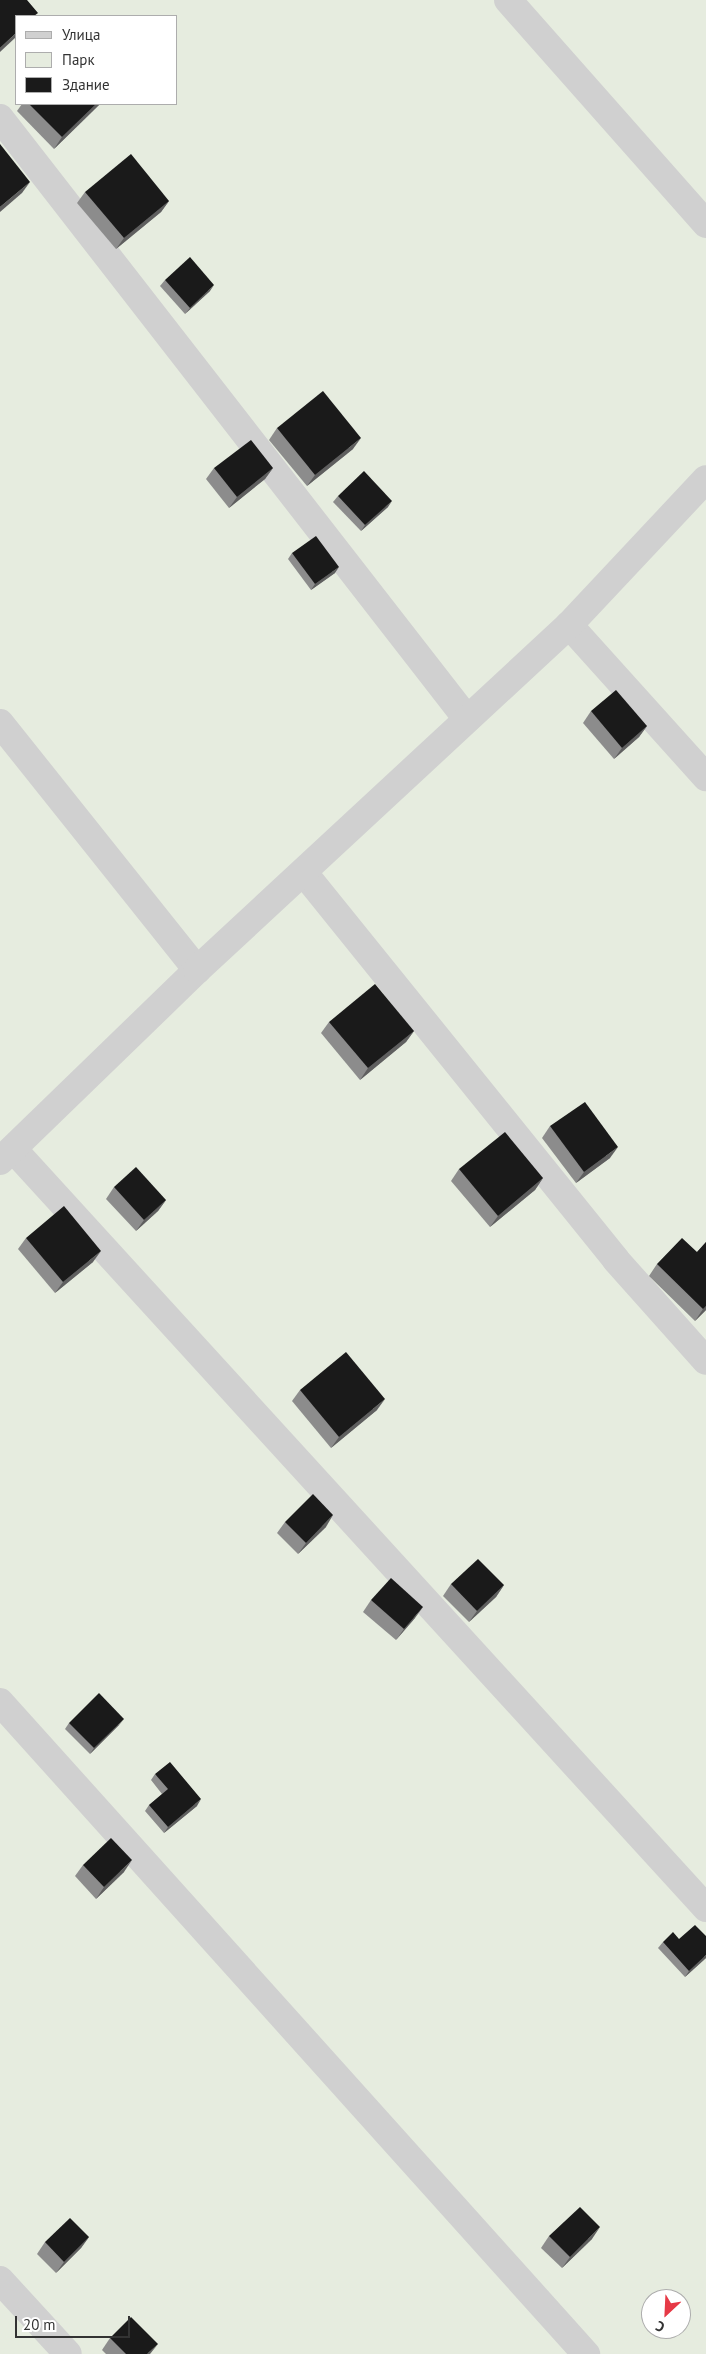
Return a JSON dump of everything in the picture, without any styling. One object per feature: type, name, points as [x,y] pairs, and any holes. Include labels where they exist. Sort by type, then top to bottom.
[{"type":"street","points":[[508,0],[706,224]]},
{"type":"street","points":[[0,118],[467,720]]},
{"type":"street","points":[[706,479],[569,625],[304,873],[197,970],[7,1155],[706,1908]]},
{"type":"street","points":[[569,625],[706,777]]},
{"type":"street","points":[[0,723],[197,970]]},
{"type":"street","points":[[304,873],[616,1260],[706,1361]]},
{"type":"street","points":[[0,1702],[586,2354]]},
{"type":"street","points":[[0,2280],[68,2354]]},
{"type":"green space","points":[[0,0],[706,0],[706,2354],[0,2354]]},
{"type":"building","points":[[0,0],[27,0],[38,13],[35,15],[15,15],[15,34],[0,48]]},
{"type":"building","points":[[30,105],[95,105],[62,137]]},
{"type":"building","points":[[0,144],[30,182],[0,207]]},
{"type":"building","points":[[131,154],[169,201],[124,238],[85,192]]},
{"type":"building","points":[[190,257],[214,285],[190,308],[165,280]]},
{"type":"building","points":[[323,391],[361,438],[315,475],[277,428]]},
{"type":"building","points":[[251,440],[273,468],[237,497],[214,468]]},
{"type":"building","points":[[364,471],[392,501],[365,525],[338,496]]},
{"type":"building","points":[[316,536],[339,567],[315,584],[292,553]]},
{"type":"building","points":[[616,690],[647,726],[622,748],[591,711]]},
{"type":"building","points":[[375,984],[414,1031],[368,1068],[329,1022]]},
{"type":"building","points":[[585,1102],[618,1147],[584,1172],[550,1126]]},
{"type":"building","points":[[505,1132],[543,1178],[498,1216],[459,1169]]},
{"type":"building","points":[[136,1167],[166,1200],[144,1220],[114,1187]]},
{"type":"building","points":[[64,1206],[101,1251],[63,1282],[26,1238]]},
{"type":"building","points":[[682,1238],[697,1252],[706,1242],[706,1306],[703,1309],[657,1264]]},
{"type":"building","points":[[346,1352],[385,1399],[339,1437],[300,1390]]},
{"type":"building","points":[[313,1494],[333,1515],[306,1543],[285,1522]]},
{"type":"building","points":[[478,1559],[504,1585],[477,1611],[451,1584]]},
{"type":"building","points":[[391,1578],[423,1607],[404,1629],[371,1600]]},
{"type":"building","points":[[99,1693],[124,1719],[94,1748],[69,1723]]},
{"type":"building","points":[[170,1762],[201,1799],[168,1827],[149,1805],[168,1789],[155,1774]]},
{"type":"building","points":[[111,1838],[132,1860],[104,1887],[83,1865]]},
{"type":"building","points":[[695,1925],[706,1936],[706,1955],[689,1971],[663,1942],[673,1932],[679,1939]]},
{"type":"building","points":[[580,2207],[600,2227],[570,2257],[549,2236]]},
{"type":"building","points":[[70,2218],[89,2237],[64,2262],[45,2242]]},
{"type":"building","points":[[131,2317],[158,2344],[147,2354],[126,2354],[110,2338]]}]
